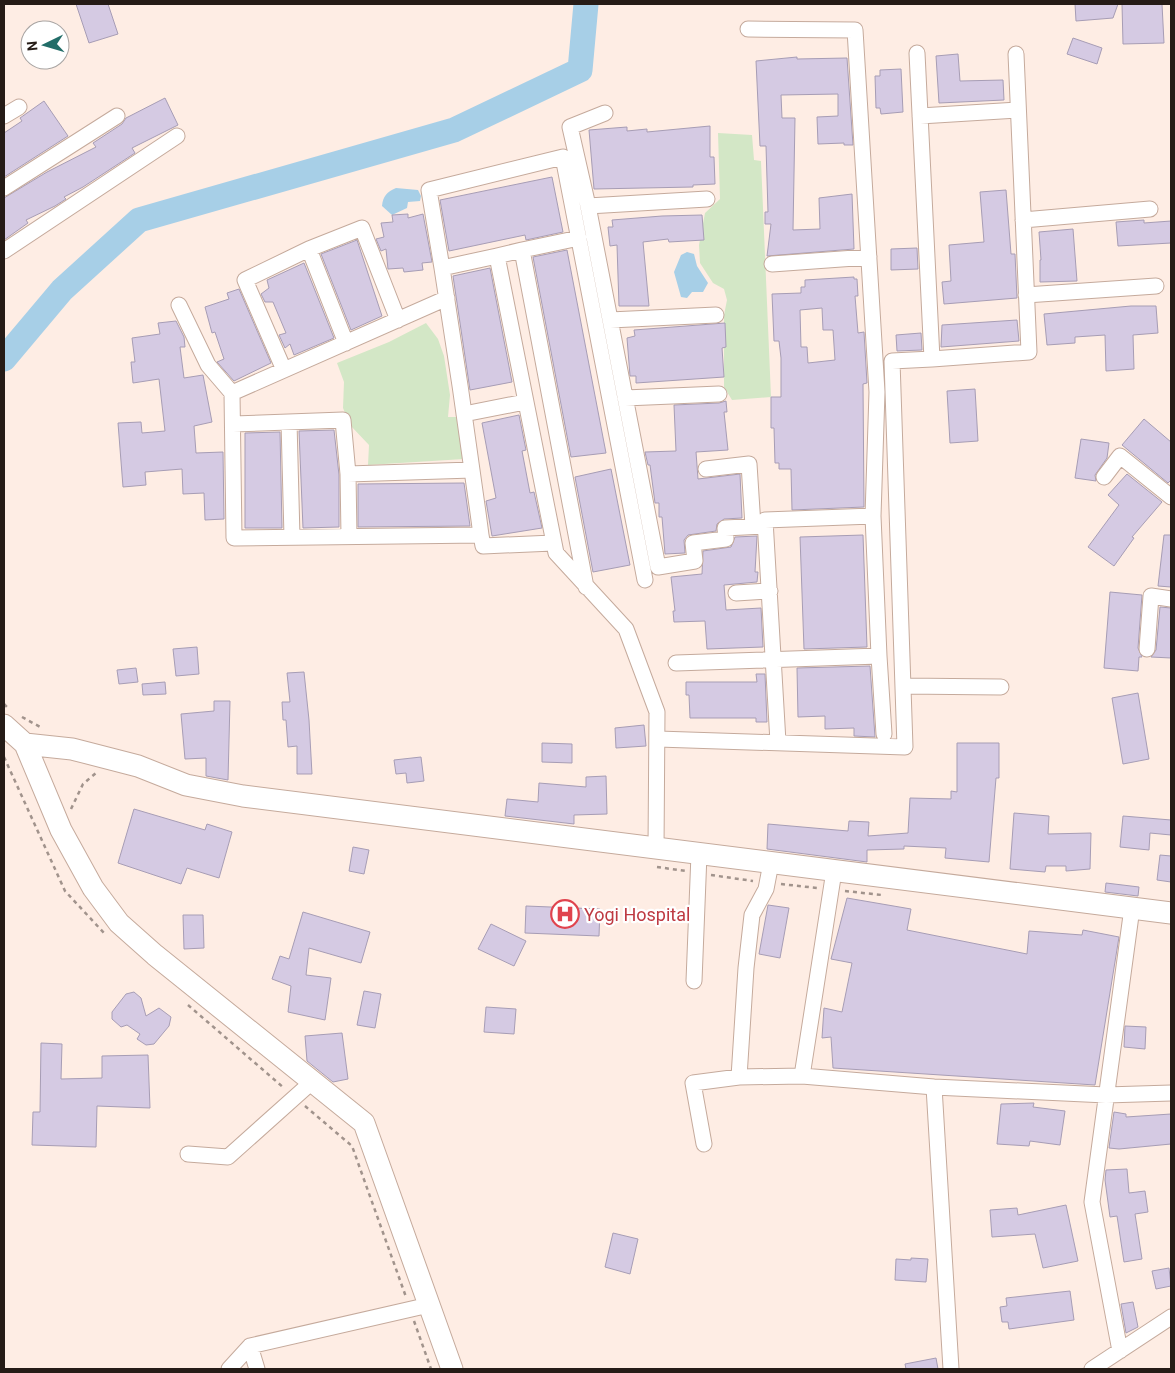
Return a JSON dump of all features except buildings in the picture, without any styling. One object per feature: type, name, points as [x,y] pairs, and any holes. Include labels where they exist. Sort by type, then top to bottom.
[{"type":"main road","points":[[4,725],[25,744],[62,830],[93,888],[119,923],[364,1123],[416,1308],[452,1369]]},
{"type":"main road","points":[[25,744],[72,749],[138,766],[186,785],[243,796],[654,858],[829,880],[1171,912]]},
{"type":"street","points":[[748,29],[855,30],[877,392],[873,516],[878,656],[884,734]]},
{"type":"street","points":[[917,53],[932,359]]},
{"type":"street","points":[[658,738],[905,747],[892,360],[1028,352],[1016,54]]},
{"type":"street","points":[[4,116],[19,107]]},
{"type":"street","points":[[920,116],[1018,110]]},
{"type":"street","points":[[604,113],[570,128],[588,206],[658,567],[695,561],[692,543],[726,539],[725,528],[759,526],[765,520],[873,516]]},
{"type":"street","points":[[4,188],[116,116]]},
{"type":"street","points":[[4,251],[177,136]]},
{"type":"street","points":[[554,543],[483,546],[447,298],[429,190],[563,157],[644,580]]},
{"type":"street","points":[[588,206],[706,200]]},
{"type":"street","points":[[1023,220],[1150,209]]},
{"type":"street","points":[[284,370],[245,280],[309,249],[362,228],[398,320]]},
{"type":"street","points":[[442,268],[579,238]]},
{"type":"street","points":[[309,249],[346,343]]},
{"type":"street","points":[[522,250],[587,588]]},
{"type":"street","points":[[497,256],[556,554],[626,629],[658,712],[654,858]]},
{"type":"street","points":[[772,264],[869,257]]},
{"type":"street","points":[[1026,296],[1156,286]]},
{"type":"street","points":[[232,393],[447,298]]},
{"type":"street","points":[[179,305],[208,365],[232,393],[234,538],[481,534]]},
{"type":"street","points":[[610,320],[716,315]]},
{"type":"street","points":[[625,398],[719,394]]},
{"type":"street","points":[[464,414],[525,402]]},
{"type":"street","points":[[233,424],[344,420],[348,474],[349,536]]},
{"type":"street","points":[[289,422],[292,537]]},
{"type":"street","points":[[1104,477],[1120,456],[1171,497]]},
{"type":"street","points":[[706,469],[749,464],[770,591],[778,742]]},
{"type":"street","points":[[348,474],[472,470]]},
{"type":"street","points":[[736,593],[770,591]]},
{"type":"street","points":[[1147,649],[1151,596],[1171,599]]},
{"type":"street","points":[[676,663],[878,656]]},
{"type":"street","points":[[904,686],[1001,687]]},
{"type":"street","points":[[694,863],[694,981]]},
{"type":"street","points":[[739,1077],[746,968],[752,915],[773,873]]},
{"type":"street","points":[[802,1076],[829,880]]},
{"type":"street","points":[[1120,1351],[1092,1202],[1132,908]]},
{"type":"street","points":[[704,1144],[694,1082],[739,1077],[802,1076],[934,1087],[1106,1095],[1171,1093]]},
{"type":"street","points":[[188,1154],[228,1157],[313,1081]]},
{"type":"street","points":[[934,1087],[951,1369]]},
{"type":"street","points":[[229,1369],[250,1346],[416,1308]]},
{"type":"street","points":[[1092,1369],[1171,1317]]},
{"type":"street","points":[[250,1346],[257,1369]]},
{"type":"path","points":[[4,757],[65,891],[108,937]]},
{"type":"path","points":[[74,818],[71,809],[83,784],[100,770]]},
{"type":"path","points":[[654,858],[694,863]]},
{"type":"path","points":[[773,873],[829,880]]},
{"type":"path","points":[[707,874],[755,881]]},
{"type":"path","points":[[844,891],[884,896]]},
{"type":"path","points":[[182,1000],[286,1089]]},
{"type":"path","points":[[300,1102],[352,1146],[416,1308],[431,1369]]},
{"type":"green space","points":[[718,133],[752,135],[754,160],[761,161],[771,397],[732,400],[724,387],[724,315],[727,300],[724,289],[713,283],[700,263],[699,245],[705,213],[720,199]]},
{"type":"green space","points":[[426,323],[438,339],[444,356],[450,395],[448,417],[459,417],[464,459],[368,465],[369,445],[350,425],[343,408],[344,382],[337,363],[389,342]]},
{"type":"water","points":[[396,188],[418,190],[421,196],[420,201],[408,202],[407,208],[392,215],[382,206],[386,195]]},
{"type":"water","points":[[687,252],[694,254],[697,266],[708,283],[703,292],[692,292],[687,298],[681,297],[674,272],[681,255]]},
{"type":"waterway","points":[[4,359],[62,290],[139,220],[454,130],[580,70],[586,4]]},
{"type":"place","name":"Yogi Hospital","points":[[565,914]]}]
